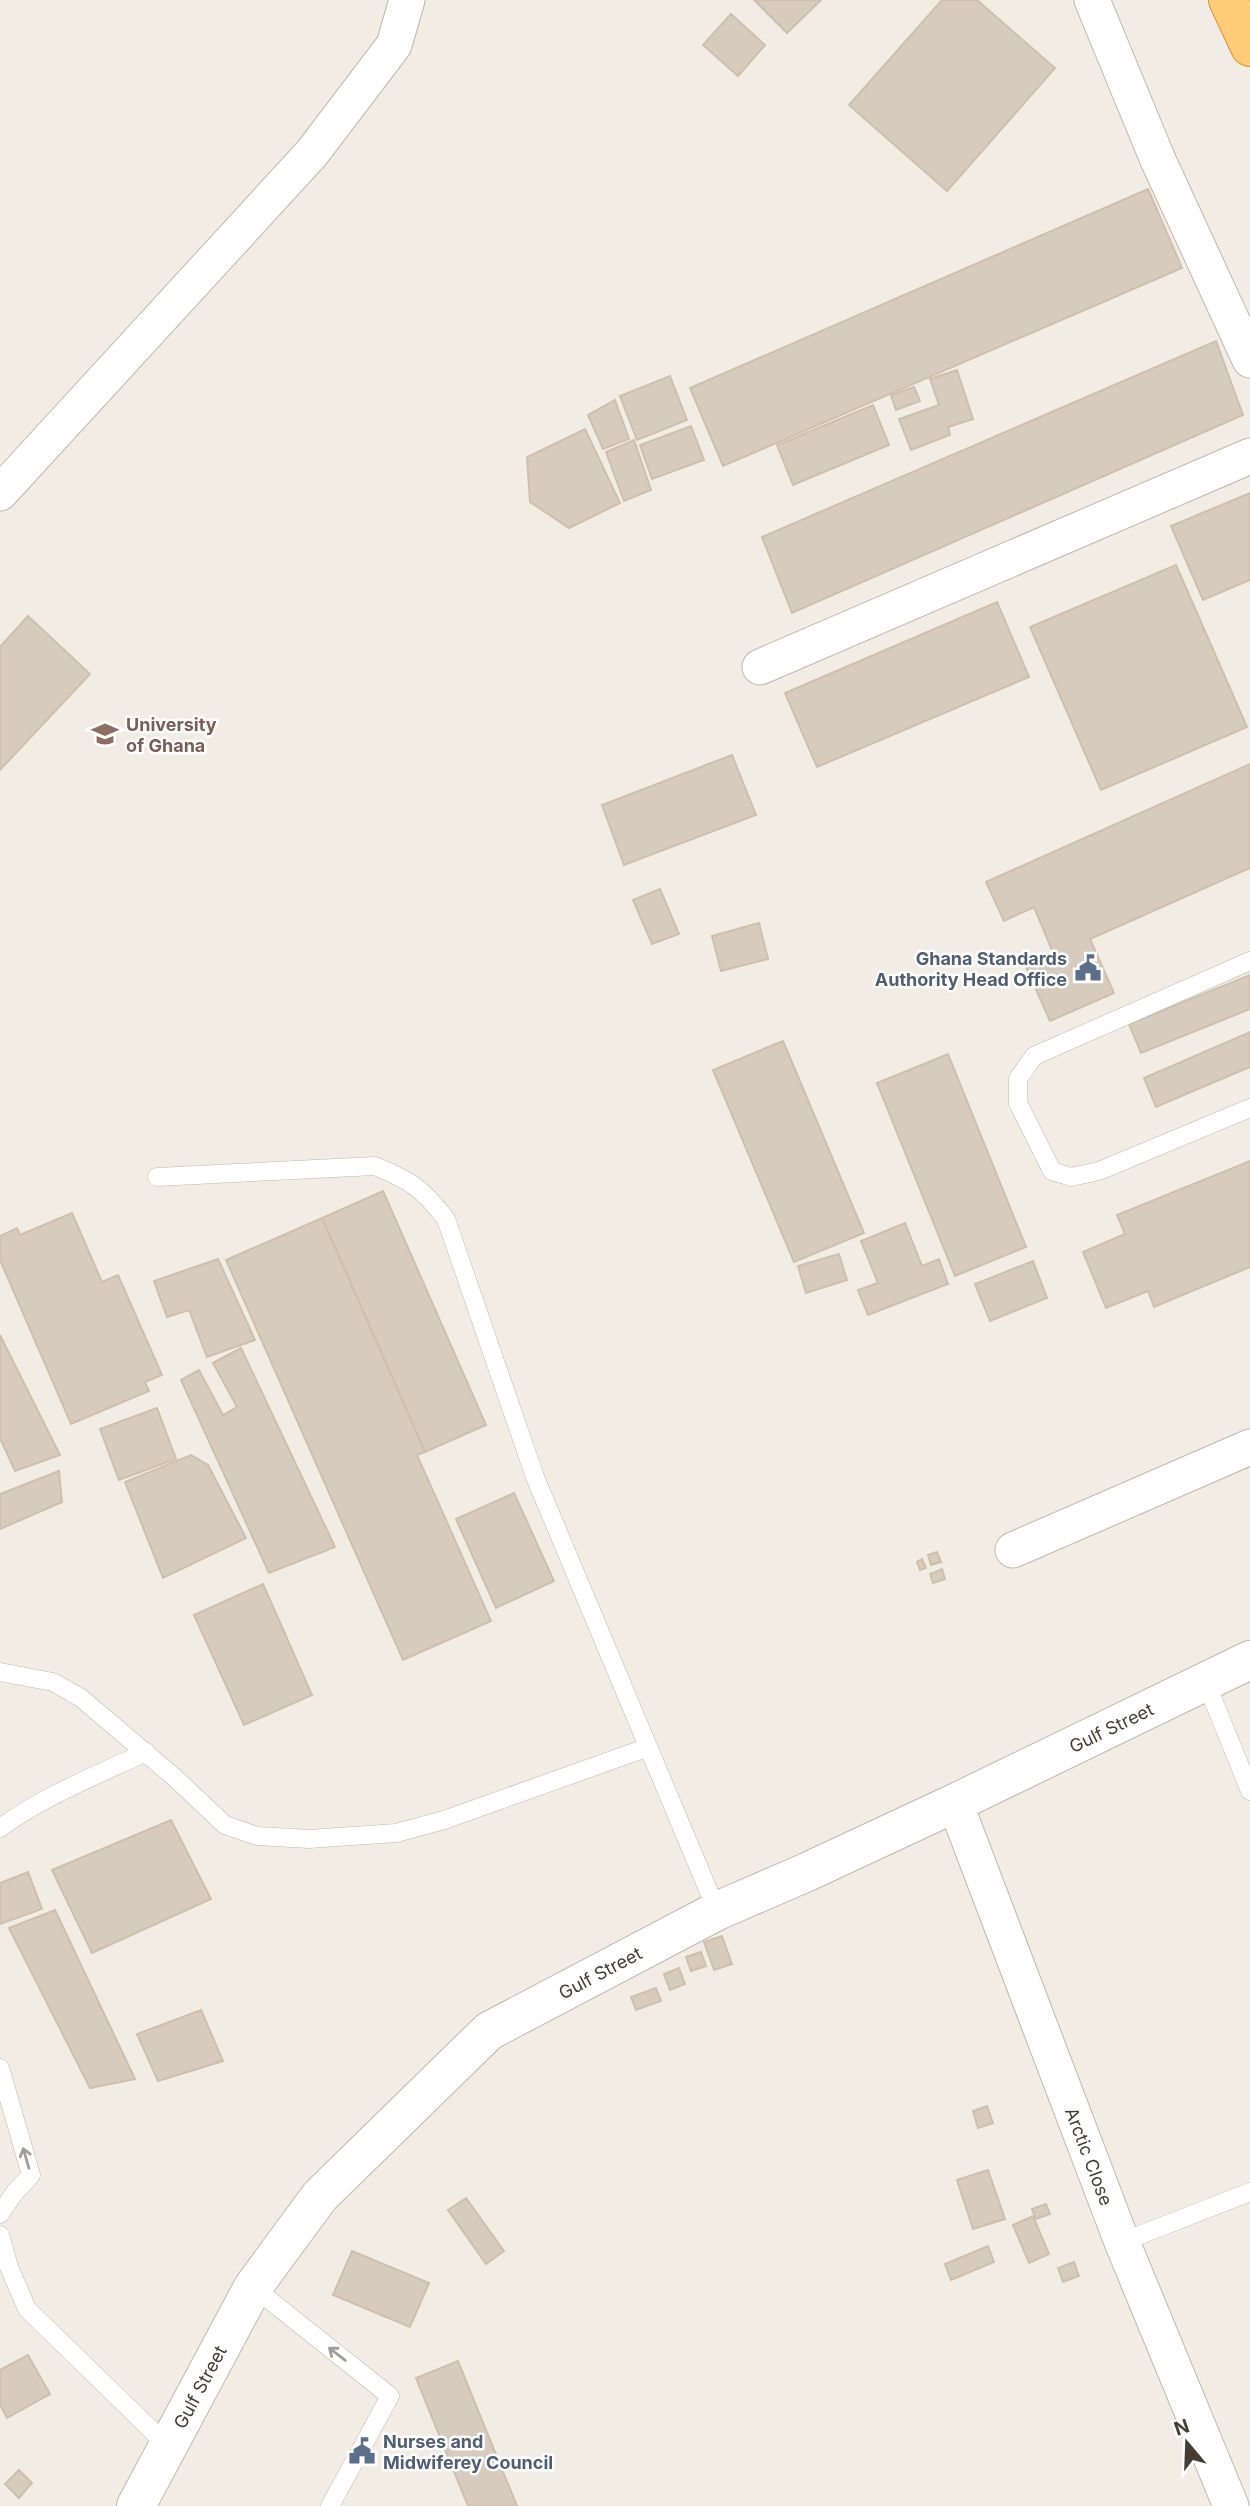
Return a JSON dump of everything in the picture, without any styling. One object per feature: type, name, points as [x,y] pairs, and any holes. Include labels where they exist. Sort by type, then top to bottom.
[{"type":"highway","points":[[1228,0],[1250,47]]},
{"type":"street","points":[[0,493],[312,153],[394,45],[407,0]]},
{"type":"street","points":[[1092,0],[1158,160],[1250,360]]},
{"type":"street","points":[[760,667],[1250,456]]},
{"type":"street","points":[[1013,1550],[1250,1447]]},
{"type":"street","name":"Gulf Street","points":[[136,2506],[253,2287],[320,2196],[489,2031],[717,1911],[955,1803],[1250,1660]]},
{"type":"street","name":"Arctic Close","points":[[955,1803],[1122,2242],[1231,2506]]},
{"type":"lane","points":[[1250,961],[1034,1056],[1018,1080],[1018,1103],[1052,1171],[1071,1177],[1099,1171],[1250,1108]]},
{"type":"lane","points":[[157,1177],[375,1166],[408,1180],[429,1197],[446,1219],[535,1477],[646,1748],[717,1911]]},
{"type":"lane","points":[[0,1672],[53,1682],[81,1698],[146,1752],[225,1825],[257,1836],[309,1839],[396,1833],[444,1819],[646,1748]]},
{"type":"lane","points":[[1205,1680],[1250,1791]]},
{"type":"lane","points":[[0,1828],[12,1819],[146,1752]]},
{"type":"lane","points":[[0,2067],[31,2175],[0,2214]]},
{"type":"lane","points":[[1122,2242],[1250,2192]]},
{"type":"lane","points":[[0,2235],[9,2267],[27,2309],[168,2446]]},
{"type":"lane","points":[[253,2287],[390,2396],[330,2506]]},
{"type":"building","points":[[754,0],[821,0],[787,33]]},
{"type":"building","points":[[942,0],[977,0],[1055,68],[947,191],[849,105]]},
{"type":"building","points":[[731,14],[765,45],[738,76],[703,45]]},
{"type":"building","points":[[1148,189],[1182,268],[723,466],[690,388]]},
{"type":"building","points":[[1216,341],[1243,415],[792,613],[762,537]]},
{"type":"building","points":[[957,370],[973,419],[948,427],[950,435],[911,450],[899,419],[939,405],[930,379]]},
{"type":"building","points":[[670,376],[687,420],[637,440],[620,396]]},
{"type":"building","points":[[914,387],[920,401],[896,410],[891,395]]},
{"type":"building","points":[[615,400],[629,439],[603,449],[588,415]]},
{"type":"building","points":[[873,405],[889,445],[793,485],[777,445]]},
{"type":"building","points":[[691,426],[704,460],[652,479],[640,445]]},
{"type":"building","points":[[585,429],[620,503],[569,528],[530,502],[527,457]]},
{"type":"building","points":[[634,440],[651,490],[624,501],[606,452]]},
{"type":"building","points":[[1250,493],[1250,580],[1203,600],[1171,526]]},
{"type":"building","points":[[1176,565],[1247,727],[1101,790],[1030,627]]},
{"type":"building","points":[[997,602],[1029,677],[817,767],[785,693]]},
{"type":"building","points":[[28,616],[90,674],[0,770],[0,647]]},
{"type":"building","points":[[732,755],[756,815],[624,865],[602,805]]},
{"type":"building","points":[[1250,764],[1250,868],[1090,939],[1114,993],[1050,1021],[1026,967],[1054,955],[1034,907],[1004,921],[986,882]]},
{"type":"building","points":[[660,889],[679,934],[652,944],[633,900]]},
{"type":"building","points":[[759,923],[768,959],[721,971],[712,936]]},
{"type":"building","points":[[1250,975],[1250,1009],[1141,1053],[1129,1024]]},
{"type":"building","points":[[1250,1032],[1250,1067],[1156,1107],[1144,1078]]},
{"type":"building","points":[[783,1041],[864,1233],[794,1262],[713,1070]]},
{"type":"building","points":[[948,1054],[1026,1247],[955,1276],[877,1083]]},
{"type":"building","points":[[1250,1161],[1250,1267],[1154,1307],[1148,1291],[1106,1308],[1083,1252],[1125,1234],[1117,1215]]},
{"type":"building","points":[[383,1191],[486,1425],[425,1452],[322,1218]]},
{"type":"building","points":[[72,1213],[102,1282],[118,1275],[162,1375],[145,1382],[149,1391],[71,1424],[0,1260],[0,1236],[17,1228],[20,1235]]},
{"type":"building","points":[[322,1218],[425,1452],[417,1455],[491,1621],[403,1660],[226,1260]]},
{"type":"building","points":[[905,1223],[922,1266],[939,1259],[948,1284],[868,1315],[858,1290],[878,1283],[861,1241]]},
{"type":"building","points":[[839,1254],[847,1280],[806,1293],[798,1266]]},
{"type":"building","points":[[218,1259],[255,1340],[207,1357],[189,1310],[167,1317],[154,1281]]},
{"type":"building","points":[[1033,1261],[1047,1298],[990,1321],[975,1284]]},
{"type":"building","points":[[0,1335],[60,1455],[15,1471],[0,1438]]},
{"type":"building","points":[[241,1348],[335,1547],[269,1573],[181,1380],[199,1370],[223,1415],[237,1407],[213,1363]]},
{"type":"building","points":[[157,1408],[176,1459],[119,1480],[100,1429]]},
{"type":"building","points":[[191,1455],[208,1465],[246,1538],[163,1578],[125,1482]]},
{"type":"building","points":[[59,1471],[62,1502],[0,1529],[0,1494]]},
{"type":"building","points":[[514,1493],[554,1581],[496,1608],[456,1519]]},
{"type":"building","points":[[937,1552],[941,1562],[931,1565],[928,1555]]},
{"type":"building","points":[[922,1559],[926,1568],[920,1570],[917,1562]]},
{"type":"building","points":[[942,1569],[945,1579],[933,1583],[930,1574]]},
{"type":"building","points":[[263,1584],[312,1695],[244,1725],[194,1615]]},
{"type":"building","points":[[171,1820],[211,1899],[92,1953],[52,1870]]},
{"type":"building","points":[[28,1872],[42,1909],[0,1924],[0,1883]]},
{"type":"building","points":[[55,1910],[135,2079],[90,2088],[9,1928]]},
{"type":"building","points":[[722,1936],[732,1964],[714,1970],[704,1942]]},
{"type":"building","points":[[701,1952],[706,1966],[691,1971],[686,1957]]},
{"type":"building","points":[[679,1968],[685,1984],[670,1990],[664,1974]]},
{"type":"building","points":[[656,1988],[661,2001],[636,2010],[631,1997]]},
{"type":"building","points":[[201,2010],[223,2061],[158,2081],[137,2034]]},
{"type":"building","points":[[987,2106],[993,2123],[978,2128],[973,2111]]},
{"type":"building","points":[[988,2170],[1005,2219],[973,2229],[957,2180]]},
{"type":"building","points":[[466,2198],[504,2251],[486,2264],[448,2210]]},
{"type":"building","points":[[1046,2204],[1050,2214],[1036,2219],[1032,2209]]},
{"type":"building","points":[[1033,2216],[1049,2254],[1029,2263],[1013,2225]]},
{"type":"building","points":[[988,2246],[994,2262],[951,2280],[945,2264]]},
{"type":"building","points":[[352,2251],[429,2283],[410,2327],[333,2295]]},
{"type":"building","points":[[1074,2262],[1079,2276],[1063,2282],[1058,2268]]},
{"type":"building","points":[[28,2355],[50,2394],[7,2418],[0,2405],[0,2370]]},
{"type":"building","points":[[458,2361],[517,2506],[468,2506],[416,2378]]},
{"type":"building","points":[[19,2470],[32,2483],[19,2498],[5,2484]]},
{"type":"place","name":"University of Ghana","points":[[105,734]]},
{"type":"place","name":"Ghana Standards Authority Head Office","points":[[1088,968]]},
{"type":"place","name":"Nurses and Midwiferey Council","points":[[362,2451]]}]
